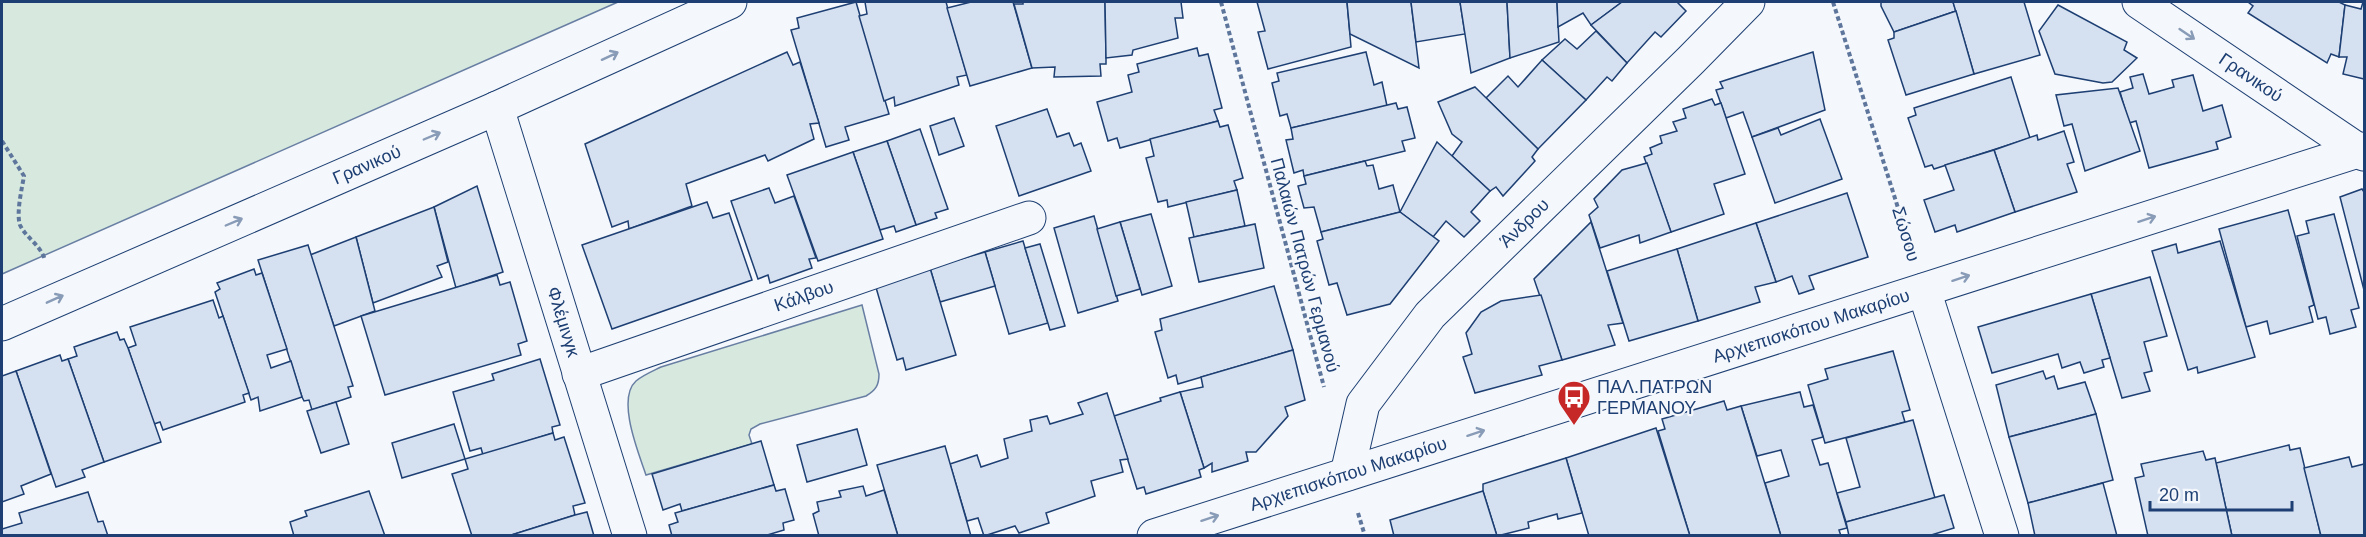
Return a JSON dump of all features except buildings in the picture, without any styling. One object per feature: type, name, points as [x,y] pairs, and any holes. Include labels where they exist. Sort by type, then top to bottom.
[{"type":"street","name":"Γρανικού","points":[[2,324],[58,297],[497,108],[730,2]]},
{"type":"street","name":"Άνδρου","points":[[1347,474],[1363,404],[1430,315],[1748,2]]},
{"type":"street","name":"Γρανικού","points":[[2139,2],[2363,151]]},
{"type":"street","name":"Φλέμινγκ","points":[[497,108],[630,536]]},
{"type":"street","name":"Αρχιεπισκόπου Μακαρίου","points":[[1154,536],[2363,151]]},
{"type":"street","name":"Κάλβου","points":[[579,374],[1029,218]]},
{"type":"street","points":[[1924,290],[2002,536]]},
{"type":"path","name":"Παλαιών Πατρών Γερμανού","points":[[1221,2],[1325,393]]},
{"type":"path","name":"Σώσου","points":[[1833,2],[1924,290]]},
{"type":"path","points":[[2,141],[24,176],[20,202],[20,224],[42,250],[58,297]]},
{"type":"path","points":[[1347,474],[1365,536]]},
{"type":"shaded area","points":[[2,2],[618,2],[2,274]]},
{"type":"shaded area","points":[[862,305],[879,374],[878,384],[872,392],[866,396],[760,424],[751,429],[749,435],[752,444],[646,475],[634,441],[629,413],[630,389],[636,381],[661,367]]},
{"type":"place","name":"ΠΑΛ.ΠΑΤΡΩΝ ΓΕΡΜΑΝΟΥ","points":[[1574,426]]}]
